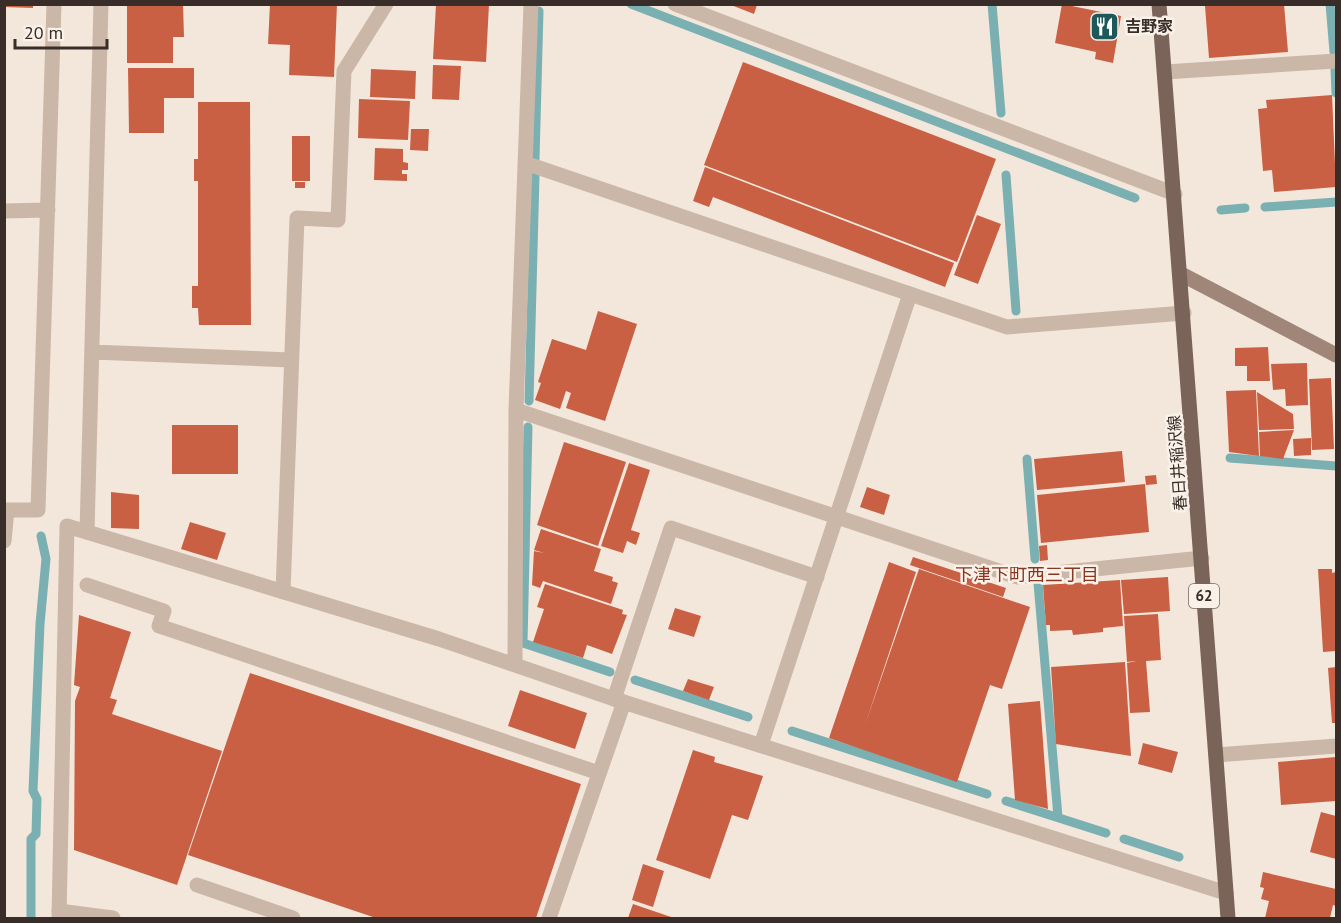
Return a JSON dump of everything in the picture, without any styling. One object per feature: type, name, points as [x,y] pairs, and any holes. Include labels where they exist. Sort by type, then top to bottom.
[{"type":"main road","name":"春日井稲沢線","points":[[1159,4],[1228,918]]},
{"type":"street","points":[[4,541],[7,510],[38,510],[54,4]]},
{"type":"street","points":[[87,532],[101,4]]},
{"type":"street","points":[[283,592],[297,218],[338,219],[344,71],[386,4]]},
{"type":"street","points":[[515,665],[516,410],[531,4]]},
{"type":"street","points":[[675,4],[1175,194]]},
{"type":"street","points":[[1165,72],[1336,61]]},
{"type":"street","points":[[525,163],[1007,327],[1184,313]]},
{"type":"street","points":[[4,211],[48,210]]},
{"type":"street","points":[[1181,274],[1336,355]]},
{"type":"street","points":[[761,745],[910,294]]},
{"type":"street","points":[[92,352],[291,360]]},
{"type":"street","points":[[516,410],[1017,577],[1202,558]]},
{"type":"street","points":[[109,918],[59,915],[67,526],[515,665],[1226,893]]},
{"type":"street","points":[[549,918],[599,773],[671,528],[817,577]]},
{"type":"street","points":[[87,585],[164,611],[159,626],[599,773]]},
{"type":"street","points":[[1216,755],[1336,746]]},
{"type":"street","points":[[197,885],[293,918]]},
{"type":"building","points":[[4,4],[33,4],[33,8],[4,7]]},
{"type":"building","points":[[127,4],[183,4],[184,37],[173,37],[173,63],[127,63]]},
{"type":"building","points":[[270,4],[337,4],[334,77],[289,75],[290,45],[268,44]]},
{"type":"building","points":[[436,4],[489,4],[486,62],[433,59]]},
{"type":"building","points":[[1062,4],[1121,16],[1113,63],[1095,59],[1096,52],[1055,43]]},
{"type":"building","points":[[1284,4],[1288,52],[1209,58],[1205,6]]},
{"type":"building","points":[[731,5],[757,5],[754,14]]},
{"type":"building","points":[[743,62],[996,159],[957,262],[704,165]]},
{"type":"building","points":[[433,65],[461,66],[459,100],[432,99]]},
{"type":"building","points":[[128,68],[194,68],[194,98],[164,98],[164,133],[129,133]]},
{"type":"building","points":[[371,69],[416,71],[415,99],[370,97]]},
{"type":"building","points":[[1332,95],[1336,187],[1274,192],[1272,170],[1263,171],[1258,109],[1267,108],[1266,100]]},
{"type":"building","points":[[359,99],[410,101],[408,140],[358,138]]},
{"type":"building","points":[[198,102],[250,102],[251,325],[199,325],[198,308],[192,308],[192,286],[198,286],[198,181],[194,181],[194,159],[198,159]]},
{"type":"building","points":[[411,129],[429,129],[428,151],[410,150]]},
{"type":"building","points":[[292,136],[310,136],[310,181],[292,181]]},
{"type":"building","points":[[375,148],[403,149],[403,162],[408,163],[408,170],[402,170],[402,174],[407,174],[407,181],[374,180]]},
{"type":"building","points":[[705,167],[954,263],[945,287],[713,197],[709,207],[693,201]]},
{"type":"building","points":[[295,182],[305,182],[305,188],[295,188]]},
{"type":"building","points":[[977,215],[1001,224],[978,284],[954,275]]},
{"type":"building","points":[[598,311],[637,324],[605,421],[566,408],[571,393],[566,391],[560,409],[535,400],[541,383],[538,382],[552,339],[586,350]]},
{"type":"building","points":[[1268,347],[1270,381],[1247,381],[1247,366],[1235,366],[1235,348]]},
{"type":"building","points":[[1307,363],[1308,405],[1286,406],[1285,389],[1273,390],[1271,364]]},
{"type":"building","points":[[1331,378],[1334,449],[1312,450],[1309,379]]},
{"type":"building","points":[[1256,390],[1259,456],[1229,452],[1226,391]]},
{"type":"building","points":[[1257,392],[1293,414],[1294,429],[1259,430]]},
{"type":"building","points":[[172,425],[238,425],[238,474],[172,474]]},
{"type":"building","points":[[1294,430],[1283,459],[1260,456],[1259,432]]},
{"type":"building","points":[[1311,438],[1311,455],[1294,456],[1293,439]]},
{"type":"building","points":[[564,442],[626,462],[598,546],[537,525]]},
{"type":"building","points":[[1122,451],[1125,482],[1037,490],[1034,459]]},
{"type":"building","points":[[629,463],[650,470],[631,530],[640,533],[636,545],[627,541],[623,553],[601,546]]},
{"type":"building","points":[[1156,475],[1157,484],[1146,485],[1145,476]]},
{"type":"building","points":[[1145,484],[1149,532],[1041,543],[1037,495]]},
{"type":"building","points":[[867,487],[890,495],[884,515],[860,507]]},
{"type":"building","points":[[111,492],[139,495],[139,529],[111,528]]},
{"type":"building","points":[[190,522],[226,533],[217,560],[181,549]]},
{"type":"building","points":[[541,529],[601,549],[594,571],[613,577],[612,581],[618,583],[611,604],[543,581],[540,588],[532,585],[534,551],[544,553],[534,550]]},
{"type":"building","points":[[1047,545],[1048,560],[1040,561],[1039,546]]},
{"type":"building","points":[[913,557],[1006,588],[1003,597],[910,565]]},
{"type":"building","points":[[889,562],[916,572],[865,725],[919,569],[1030,607],[1002,689],[990,685],[957,782],[829,738]]},
{"type":"building","points":[[1318,569],[1332,569],[1332,573],[1336,572],[1336,651],[1323,652]]},
{"type":"building","points":[[1168,577],[1170,611],[1124,614],[1121,580]]},
{"type":"building","points":[[1120,580],[1123,626],[1103,628],[1103,632],[1073,635],[1072,630],[1050,631],[1050,625],[1046,625],[1043,585]]},
{"type":"building","points":[[545,584],[623,610],[622,614],[627,615],[612,654],[587,645],[583,658],[533,642],[544,609],[537,607]]},
{"type":"building","points":[[675,608],[701,616],[694,637],[668,629]]},
{"type":"building","points":[[1158,614],[1161,660],[1146,661],[1150,712],[1130,713],[1127,663],[1136,661],[1127,662],[1124,616]]},
{"type":"building","points":[[79,615],[131,632],[110,698],[117,700],[112,714],[222,751],[177,885],[74,850],[75,701],[80,687],[74,685]]},
{"type":"building","points":[[1125,662],[1131,756],[1056,744],[1051,667]]},
{"type":"building","points":[[1336,667],[1336,723],[1332,723],[1328,668]]},
{"type":"building","points":[[250,673],[581,784],[536,918],[376,918],[188,855]]},
{"type":"building","points":[[688,679],[714,687],[709,700],[683,691]]},
{"type":"building","points":[[520,690],[587,713],[575,749],[508,726]]},
{"type":"building","points":[[1040,701],[1048,809],[1015,800],[1008,704]]},
{"type":"building","points":[[1143,743],[1178,752],[1172,773],[1138,764]]},
{"type":"building","points":[[693,750],[715,757],[714,762],[763,776],[748,820],[732,815],[710,879],[656,860]]},
{"type":"building","points":[[1336,757],[1336,801],[1281,805],[1278,762]]},
{"type":"building","points":[[1321,812],[1336,816],[1336,859],[1310,852]]},
{"type":"building","points":[[643,864],[664,871],[653,907],[632,900]]},
{"type":"building","points":[[1263,872],[1336,889],[1336,906],[1333,905],[1330,918],[1265,918],[1269,901],[1261,899],[1264,888],[1260,887]]},
{"type":"building","points":[[633,904],[674,918],[628,918]]},
{"type":"waterway","points":[[631,4],[1135,198]]},
{"type":"waterway","points":[[992,4],[1001,113]]},
{"type":"waterway","points":[[1330,4],[1334,52]]},
{"type":"waterway","points":[[535,159],[539,11]]},
{"type":"waterway","points":[[1335,70],[1336,93]]},
{"type":"waterway","points":[[1006,175],[1016,311]]},
{"type":"waterway","points":[[529,401],[535,176]]},
{"type":"waterway","points":[[1265,207],[1336,202]]},
{"type":"waterway","points":[[1221,210],[1245,208]]},
{"type":"waterway","points":[[528,427],[523,643],[610,672]]},
{"type":"waterway","points":[[1230,458],[1336,466]]},
{"type":"waterway","points":[[1027,459],[1035,559]]},
{"type":"waterway","points":[[31,918],[31,839],[36,834],[37,799],[33,791],[40,624],[46,559],[41,536]]},
{"type":"waterway","points":[[1038,583],[1058,817]]},
{"type":"waterway","points":[[635,680],[748,717]]},
{"type":"waterway","points":[[792,731],[987,794]]},
{"type":"waterway","points":[[1006,801],[1106,833]]},
{"type":"waterway","points":[[1124,839],[1179,857]]},
{"type":"place","name":"吉野家","points":[[1104,26]]},
{"type":"district","name":"下津下町西三丁目","points":[[1027,575]]}]
